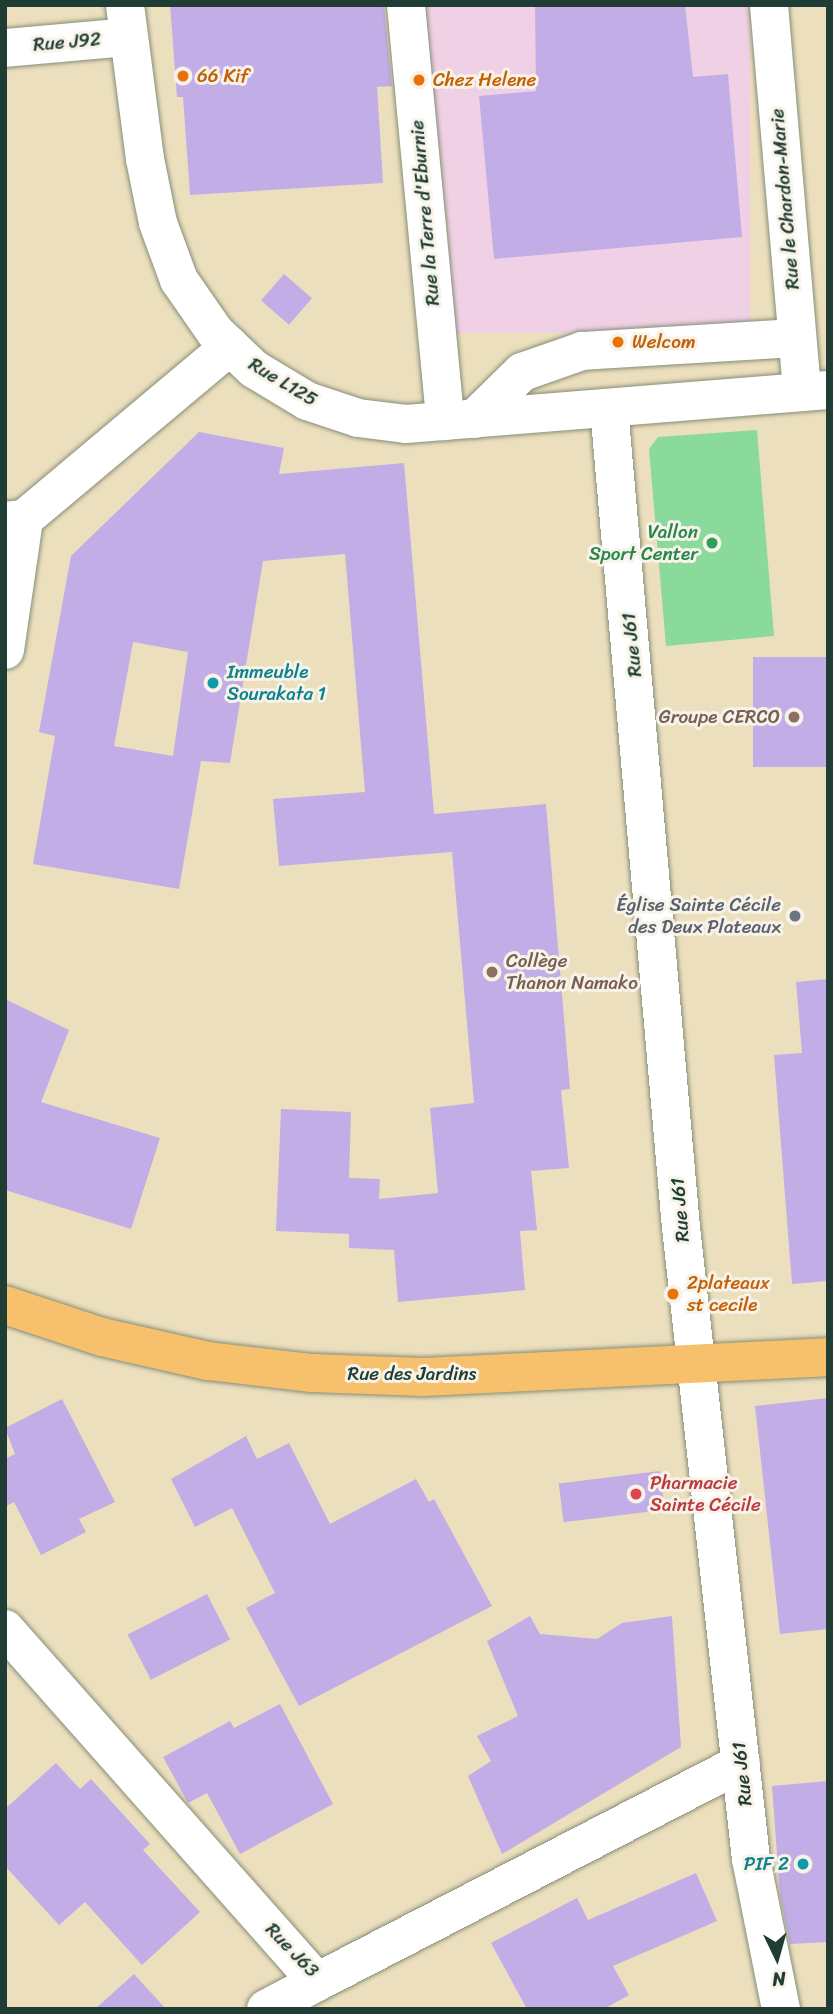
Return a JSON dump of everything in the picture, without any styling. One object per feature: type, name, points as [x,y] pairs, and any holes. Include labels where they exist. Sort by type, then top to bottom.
[{"type":"main road","name":"Rue des Jardins","points":[[5,1305],[102,1336],[208,1361],[312,1373],[423,1377],[696,1367],[828,1357]]},
{"type":"street","name":"Rue la Terre d'Eburnie","points":[[406,5],[459,420]]},
{"type":"street","name":"Rue le Chardon-Marie","points":[[769,5],[797,338],[815,391]]},
{"type":"street","name":"Rue L125","points":[[127,21],[158,223],[179,280],[230,346],[254,369],[307,401],[358,418],[405,424],[815,391]]},
{"type":"street","name":"Rue J92","points":[[5,48],[127,21]]},
{"type":"street","points":[[459,420],[522,372],[582,351],[797,338]]},
{"type":"street","points":[[5,650],[15,520],[230,346]]},
{"type":"street","name":"Rue J61","points":[[609,408],[696,1367],[751,1859],[781,2009]]},
{"type":"street","name":"Rue J63","points":[[5,1629],[317,1982],[741,1763]]},
{"type":"street","points":[[266,2009],[317,1982]]},
{"type":"shaded area","points":[[427,5],[750,5],[750,333],[427,333]]},
{"type":"green space","name":"Vallon Sport Center","points":[[757,430],[774,636],[666,646],[649,449],[658,437]]},
{"type":"building","points":[[170,5],[384,5],[392,86],[377,87],[383,183],[190,195],[183,97],[177,97]]},
{"type":"building","points":[[685,5],[693,77],[728,74],[742,237],[494,259],[479,96],[536,91],[535,6]]},
{"type":"building","points":[[284,274],[312,298],[289,325],[261,300]]},
{"type":"building","points":[[199,432],[284,448],[279,474],[404,463],[434,814],[546,804],[570,1089],[561,1090],[569,1168],[531,1171],[537,1230],[520,1231],[525,1290],[398,1302],[394,1250],[349,1248],[349,1234],[276,1231],[281,1109],[351,1112],[349,1178],[380,1179],[379,1199],[438,1193],[430,1108],[474,1103],[452,852],[279,866],[273,799],[365,792],[345,554],[263,561],[230,763],[201,761],[179,889],[33,864],[55,736],[39,732],[71,556]],"holes":[[[133,642],[188,652],[173,756],[114,746]]]},
{"type":"building","points":[[753,657],[828,657],[828,767],[753,767]]},
{"type":"building","points":[[828,979],[828,1281],[792,1284],[774,1055],[802,1053],[796,982]]},
{"type":"building","points":[[5,999],[69,1030],[41,1102],[160,1138],[131,1229],[5,1190]]},
{"type":"building","points":[[828,1398],[828,1629],[780,1634],[755,1406]]},
{"type":"building","points":[[62,1399],[115,1502],[79,1519],[86,1532],[41,1555],[14,1502],[5,1507],[5,1459],[15,1454],[5,1428]]},
{"type":"building","points":[[246,1436],[257,1459],[289,1443],[330,1524],[416,1479],[429,1502],[434,1499],[492,1606],[299,1706],[246,1608],[275,1593],[232,1508],[195,1527],[171,1479]]},
{"type":"building","points":[[660,1471],[665,1510],[564,1522],[559,1483]]},
{"type":"building","points":[[207,1594],[230,1639],[151,1680],[128,1634]]},
{"type":"building","points":[[530,1616],[540,1634],[597,1639],[622,1623],[672,1616],[681,1747],[502,1854],[468,1776],[491,1761],[477,1736],[518,1716],[487,1641]]},
{"type":"building","points":[[280,1704],[333,1804],[240,1854],[207,1793],[188,1803],[163,1757],[230,1721],[234,1728]]},
{"type":"building","points":[[56,1763],[80,1789],[91,1779],[150,1844],[143,1850],[200,1912],[142,1965],[85,1902],[59,1925],[5,1866],[5,1809]]},
{"type":"building","name":"PIF 2","points":[[828,1781],[828,1942],[790,1944],[780,1895],[772,1786]]},
{"type":"building","points":[[696,1873],[717,1921],[613,1966],[629,1995],[604,2009],[527,2009],[491,1943],[577,1898],[588,1920]]},
{"type":"building","points":[[134,1974],[166,2009],[95,2009]]},
{"type":"place","name":"66 Kif","points":[[183,76]]},
{"type":"place","name":"Chez Helene","points":[[419,80]]},
{"type":"place","name":"Welcom","points":[[618,342]]},
{"type":"place","name":"Vallon Sport Center","points":[[712,543]]},
{"type":"place","name":"Immeuble Sourakata 1","points":[[213,683]]},
{"type":"place","name":"Groupe CERCO","points":[[794,717]]},
{"type":"place","name":"Église Sainte Cécile des Deux Plateaux","points":[[795,916]]},
{"type":"place","name":"Collège Thanon Namako","points":[[492,972]]},
{"type":"place","name":"2plateaux st cecile","points":[[673,1294]]},
{"type":"place","name":"Pharmacie Sainte Cécile","points":[[636,1494]]},
{"type":"place","name":"PIF 2","points":[[803,1864]]}]
